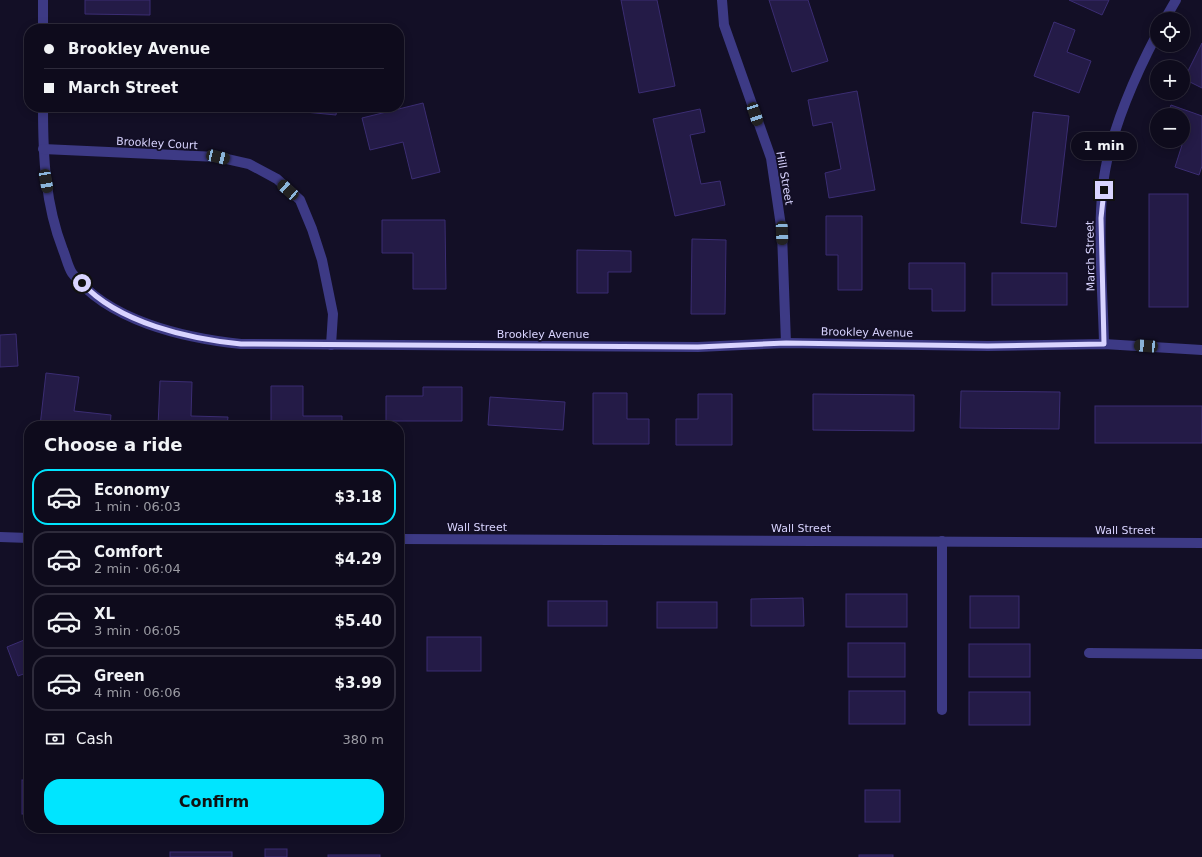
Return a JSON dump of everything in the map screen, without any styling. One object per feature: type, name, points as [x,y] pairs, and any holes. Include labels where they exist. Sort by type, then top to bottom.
[{"type":"street","points":[[43,0],[43,24]]},
{"type":"street","name":"Hill Street","points":[[722,0],[724,25],[771,158],[782,233],[786,343]]},
{"type":"street","points":[[1169,12],[1176,0]]},
{"type":"street","name":"March Street","points":[[1104,344],[1101,218],[1107,163],[1119,121],[1150,50]]},
{"type":"street","name":"Brookley Avenue","points":[[43,112],[43,149],[52,212],[60,242],[71,272],[92,295],[149,324],[178,334],[209,341],[241,344],[698,347],[786,343],[988,346],[1104,344],[1202,350]]},
{"type":"street","name":"Brookley Court","points":[[43,149],[218,157],[249,164],[277,179],[300,200],[312,229],[322,260],[333,314],[331,345]]},
{"type":"street","points":[[0,538],[24,538]]},
{"type":"street","name":"Wall Street","points":[[404,539],[1202,543]]},
{"type":"street","points":[[942,541],[942,710]]},
{"type":"street","points":[[1090,653],[1202,654]]},
{"type":"building","points":[[85,0],[150,0],[150,15],[85,14]]},
{"type":"building","points":[[621,0],[657,0],[675,86],[639,93]]},
{"type":"building","points":[[769,0],[808,0],[828,61],[792,72]]},
{"type":"building","points":[[1069,0],[1109,0],[1102,15]]},
{"type":"building","points":[[1054,22],[1075,30],[1067,52],[1091,61],[1079,93],[1034,76]]},
{"type":"building","points":[[1202,43],[1202,88],[1190,82],[1190,67]]},
{"type":"building","points":[[857,91],[875,190],[829,198],[825,173],[841,169],[832,122],[813,126],[808,100]]},
{"type":"building","points":[[423,103],[440,172],[412,179],[403,142],[370,150],[362,118],[386,112],[404,112],[404,108]]},
{"type":"building","points":[[1171,105],[1179,108],[1170,108]]},
{"type":"building","points":[[700,109],[705,132],[690,135],[701,184],[720,181],[725,205],[675,216],[653,119]]},
{"type":"building","points":[[305,112],[336,112],[336,115]]},
{"type":"building","points":[[1033,112],[1069,116],[1056,227],[1021,223]]},
{"type":"building","points":[[1190,112],[1202,116],[1202,166],[1199,175],[1175,167],[1181,148],[1190,148]]},
{"type":"building","points":[[1149,194],[1188,194],[1188,307],[1149,307]]},
{"type":"building","points":[[826,216],[862,216],[862,290],[838,290],[838,255],[826,255]]},
{"type":"building","points":[[382,220],[445,220],[446,289],[413,289],[413,253],[382,253]]},
{"type":"building","points":[[692,239],[726,240],[725,314],[691,314]]},
{"type":"building","points":[[577,250],[631,251],[631,272],[608,272],[608,293],[577,293]]},
{"type":"building","points":[[909,263],[965,263],[965,311],[932,311],[932,289],[909,289]]},
{"type":"building","points":[[992,273],[1067,273],[1067,305],[992,305]]},
{"type":"building","points":[[16,334],[18,366],[0,367],[0,335]]},
{"type":"building","points":[[46,373],[79,377],[74,411],[111,415],[110,421],[41,421]]},
{"type":"building","points":[[160,381],[192,382],[191,416],[228,417],[228,421],[158,421]]},
{"type":"building","points":[[271,386],[303,386],[303,416],[342,416],[342,421],[271,421]]},
{"type":"building","points":[[423,387],[462,387],[462,421],[386,421],[386,396],[423,396]]},
{"type":"building","points":[[961,391],[1060,392],[1059,429],[960,428]]},
{"type":"building","points":[[593,393],[627,393],[627,419],[649,419],[649,444],[593,444]]},
{"type":"building","points":[[698,394],[732,394],[732,445],[676,445],[676,419],[698,419]]},
{"type":"building","points":[[813,394],[914,395],[914,431],[813,430]]},
{"type":"building","points":[[490,397],[565,402],[563,430],[488,425]]},
{"type":"building","points":[[1095,406],[1202,406],[1202,443],[1095,443]]},
{"type":"building","points":[[846,594],[907,594],[907,627],[846,627]]},
{"type":"building","points":[[970,596],[1019,596],[1019,628],[970,628]]},
{"type":"building","points":[[803,598],[804,626],[751,626],[751,599]]},
{"type":"building","points":[[548,601],[607,601],[607,626],[548,626]]},
{"type":"building","points":[[657,602],[717,602],[717,628],[657,628]]},
{"type":"building","points":[[427,637],[481,637],[481,671],[427,671]]},
{"type":"building","points":[[24,640],[24,674],[18,676],[7,647]]},
{"type":"building","points":[[848,643],[905,643],[905,677],[848,677]]},
{"type":"building","points":[[969,644],[1030,644],[1030,677],[969,677]]},
{"type":"building","points":[[849,691],[905,691],[905,724],[849,724]]},
{"type":"building","points":[[969,692],[1030,692],[1030,725],[969,725]]},
{"type":"building","points":[[22,780],[24,780],[24,814],[22,814]]},
{"type":"building","points":[[865,790],[900,790],[900,822],[865,822]]},
{"type":"building","points":[[265,849],[287,849],[287,857],[265,857]]},
{"type":"building","points":[[170,852],[232,852],[232,857],[170,857]]},
{"type":"building","points":[[328,855],[380,855],[380,857],[328,857]]},
{"type":"building","points":[[859,855],[893,855],[893,857],[859,857]]},
{"type":"route","points":[[82,283],[92,295],[149,324],[178,334],[209,341],[241,344],[698,347],[786,343],[988,346],[1104,344],[1101,218],[1104,190]]}]
